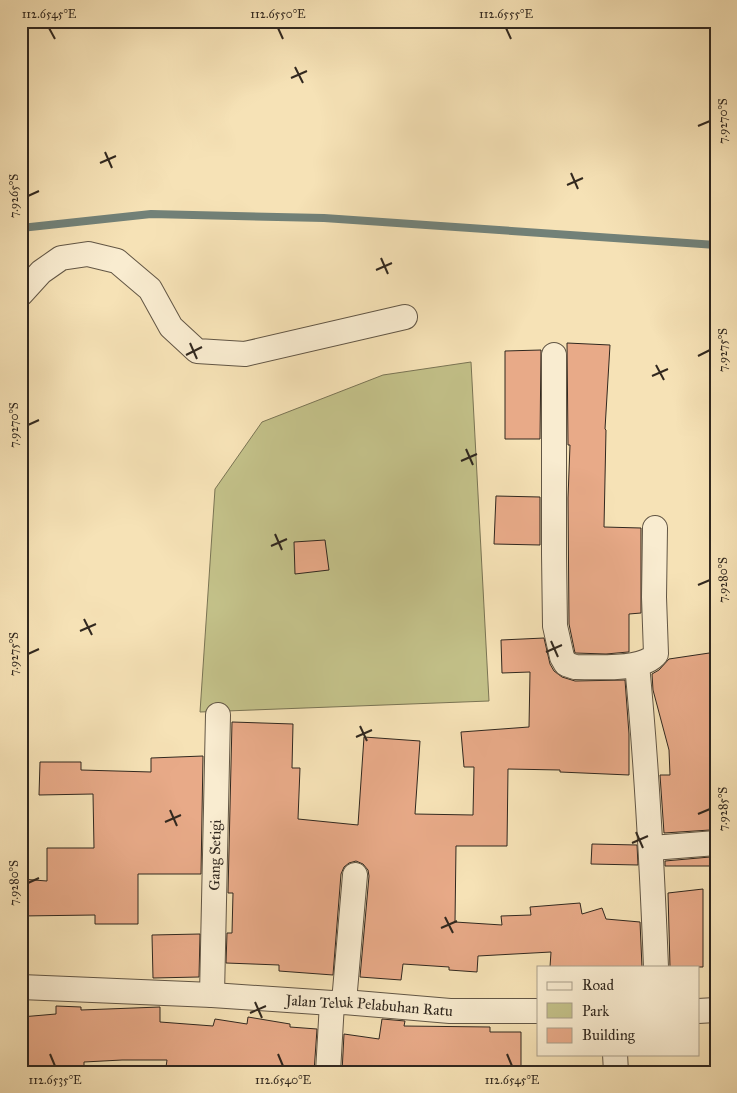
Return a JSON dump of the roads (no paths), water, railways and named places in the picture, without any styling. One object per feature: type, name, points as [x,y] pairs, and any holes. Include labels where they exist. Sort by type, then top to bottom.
[{"type":"street","points":[[21,294],[41,272],[62,258],[88,254],[117,261],[150,289],[171,327],[197,351],[245,354],[405,318]]},
{"type":"street","points":[[554,354],[556,626],[562,657],[566,664],[575,667],[637,665],[650,660],[657,651],[654,597],[655,528]]},
{"type":"street","points":[[637,665],[652,848],[656,966]]},
{"type":"street","name":"Gang Setigi","points":[[212,995],[218,715]]},
{"type":"street","points":[[652,848],[716,843]]},
{"type":"street","points":[[328,1072],[355,875]]},
{"type":"street","name":"Jalan Teluk Pelabuhan Ratu","points":[[21,987],[212,995],[450,1010],[537,1011]]},
{"type":"street","points":[[700,1011],[716,1010]]},
{"type":"street","points":[[616,1056],[616,1072]]},
{"type":"waterway","points":[[21,228],[151,214],[324,218],[716,245]]}]
